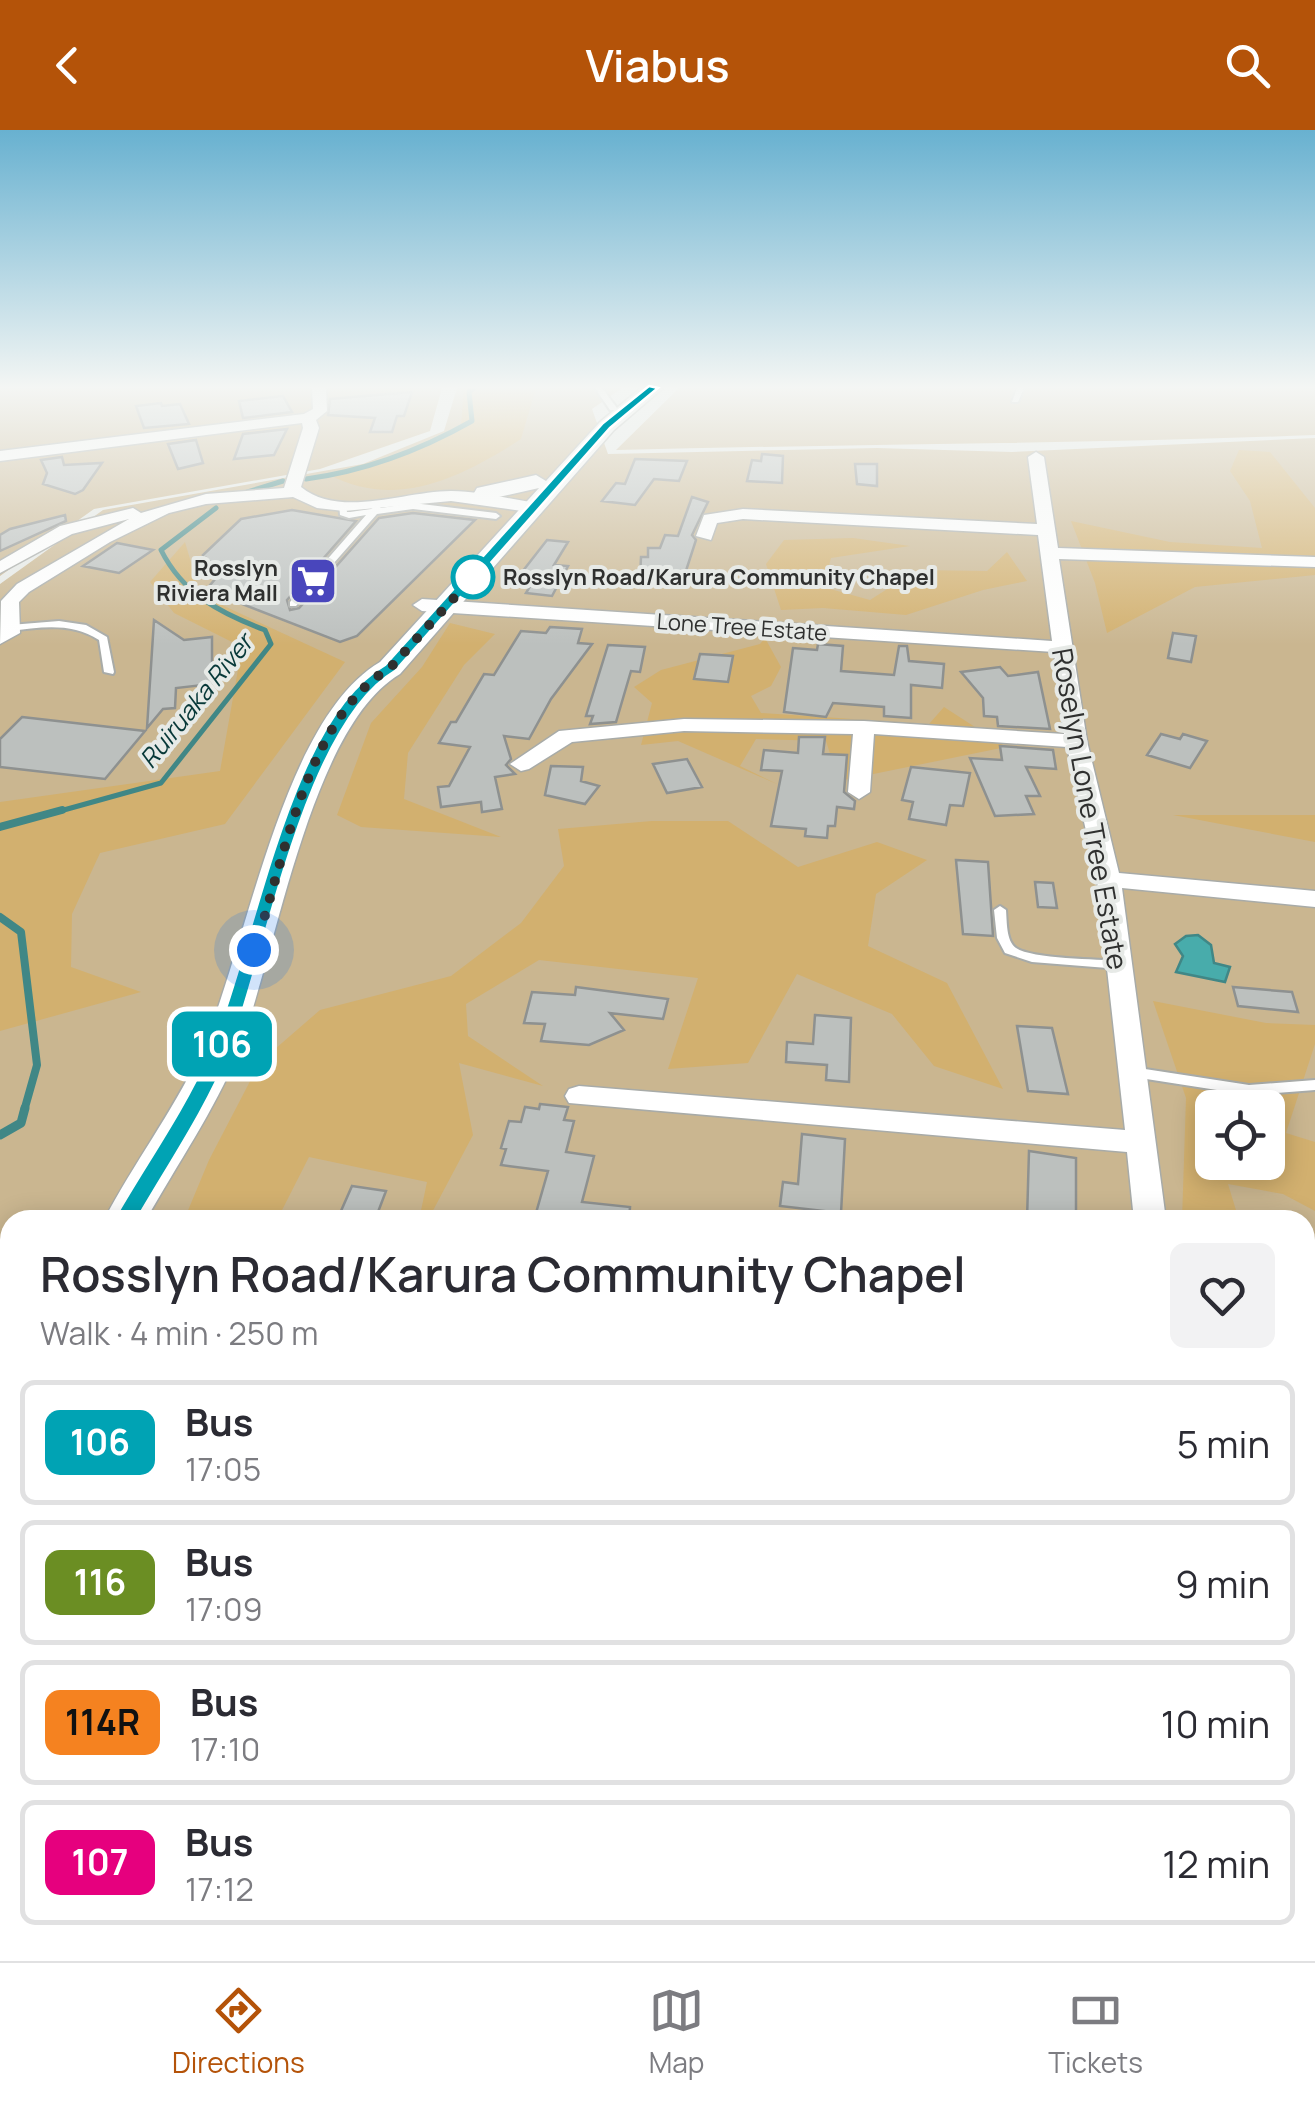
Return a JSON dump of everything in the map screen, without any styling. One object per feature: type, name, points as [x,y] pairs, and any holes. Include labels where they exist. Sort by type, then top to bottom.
[{"type":"main road","points":[[433,607],[509,503],[541,473]]},
{"type":"main road","points":[[131,1210],[218,1055],[317,760],[340,719],[373,678],[390,668],[509,503],[546,473]]},
{"type":"street","points":[[294,492],[299,473]]},
{"type":"street","name":"Roselyn Lone Tree Estate","points":[[1038,473],[1076,741],[1109,879],[1149,1210]]},
{"type":"street","points":[[0,597],[87,539],[206,500],[294,492],[347,505],[444,498]]},
{"type":"street","points":[[347,505],[444,498],[509,503]]},
{"type":"street","points":[[0,568],[84,523],[130,512],[149,516]]},
{"type":"street","points":[[705,536],[710,519],[743,514],[1315,562]]},
{"type":"street","points":[[5,633],[10,601],[24,588],[149,516]]},
{"type":"street","name":"Lone Tree Estate","points":[[433,607],[1061,647]]},
{"type":"street","points":[[520,764],[556,740],[585,734],[730,724],[864,727],[1076,741]]},
{"type":"street","points":[[859,792],[864,727]]},
{"type":"street","points":[[1109,879],[1315,899]]},
{"type":"street","points":[[579,1096],[1140,1142]]},
{"type":"lane","points":[[347,505],[343,513],[349,515],[428,506],[444,498]]},
{"type":"lane","points":[[292,604],[381,504]]},
{"type":"lane","points":[[5,633],[51,623],[91,629],[104,640],[109,672]]},
{"type":"lane","points":[[1000,910],[1003,938],[1020,955],[1120,965]]},
{"type":"lane","points":[[1131,1072],[1249,1090],[1315,1085]]},
{"type":"shaded area","points":[[0,473],[295,473],[94,509],[0,576]]},
{"type":"shaded area","points":[[310,473],[1315,473],[1315,1210],[0,1210],[0,584],[103,510]]},
{"type":"shaded area","points":[[460,473],[403,489],[353,485],[328,474]]},
{"type":"shaded area","points":[[1232,473],[1287,473],[1315,508],[1315,575],[1195,587],[1107,633],[1095,583],[1071,521],[1170,542],[1262,548],[1250,501]]},
{"type":"shaded area","points":[[853,538],[910,546],[831,558],[823,587],[870,600],[917,570],[987,571],[1007,552],[1027,581],[983,590],[906,615],[823,608],[781,610],[766,564],[784,540]]},
{"type":"shaded area","points":[[185,542],[198,586],[224,606],[345,662],[225,824],[100,853],[72,914],[71,967],[141,992],[0,1031],[0,802],[220,771],[242,647],[174,613],[150,582]]},
{"type":"shaded area","points":[[450,623],[495,634],[464,665],[408,753],[404,799],[501,837],[361,827],[337,815],[371,723],[422,667]]},
{"type":"shaded area","points":[[765,638],[781,667],[771,686],[751,696],[761,713],[929,724],[944,707],[1006,747],[839,781],[826,741],[756,739],[740,766],[779,785],[678,741],[641,745],[652,703],[634,687],[661,670],[760,644]]},
{"type":"shaded area","points":[[1173,815],[1315,815],[1315,842]]},
{"type":"shaded area","points":[[652,821],[728,821],[798,867],[877,842],[927,860],[876,894],[868,946],[947,983],[1003,1089],[934,1066],[892,1014],[797,974],[748,1063],[668,1069],[698,978],[539,960],[466,1004],[468,1036],[543,1086],[459,1063],[473,1135],[433,1210],[421,1210],[427,1182],[309,1157],[282,1210],[188,1210],[209,1160],[260,1062],[320,1010],[451,976],[521,923],[564,866],[558,829]]},
{"type":"shaded area","points":[[1153,1001],[1266,1023],[1315,1025],[1315,1044],[1286,1133],[1315,1142],[1315,1210],[1283,1194],[1228,1184],[1236,1210],[1182,1210],[1186,1098]]},
{"type":"water","points":[[1198,935],[1211,945],[1214,963],[1230,967],[1225,982],[1176,972],[1183,956],[1175,944],[1186,936]]},
{"type":"building","points":[[47,473],[95,473],[83,490],[75,494],[43,484]]},
{"type":"building","points":[[629,473],[682,473],[679,481],[654,479],[635,505],[602,501],[616,483],[625,484]]},
{"type":"building","points":[[749,473],[782,473],[782,483],[747,481]]},
{"type":"building","points":[[856,473],[877,473],[877,486],[857,484]]},
{"type":"building","points":[[692,497],[708,502],[692,535],[696,540],[683,580],[640,579],[641,557],[648,557],[648,548],[660,548],[665,535],[678,536]]},
{"type":"building","name":"Rosslyn Riviera Mall","points":[[292,510],[356,521],[287,600],[290,610],[299,608],[379,518],[413,513],[475,520],[357,636],[340,642],[206,590],[221,572],[203,555],[241,519]]},
{"type":"building","points":[[65,515],[66,521],[0,551],[0,535],[10,529]]},
{"type":"building","points":[[547,540],[568,542],[554,565],[568,566],[552,596],[526,593],[532,583],[515,581]]},
{"type":"building","points":[[117,543],[153,550],[119,573],[83,566]]},
{"type":"building","points":[[154,620],[184,640],[212,637],[212,684],[176,688],[175,708],[163,709],[147,728]]},
{"type":"building","points":[[550,627],[582,629],[578,643],[592,644],[551,699],[529,739],[504,736],[511,759],[506,765],[515,774],[495,777],[502,809],[482,812],[481,802],[441,807],[438,787],[449,786],[470,747],[439,743],[451,722],[456,722],[484,674],[494,675],[521,631],[546,633]]},
{"type":"building","points":[[1173,633],[1196,636],[1191,662],[1168,658]]},
{"type":"building","points":[[818,644],[843,646],[841,671],[894,675],[899,646],[907,646],[909,661],[944,664],[942,688],[911,685],[911,718],[884,716],[884,707],[833,703],[826,717],[784,712],[793,648],[817,650]]},
{"type":"building","points":[[608,645],[645,647],[640,672],[631,671],[616,722],[590,724],[593,716],[586,716]]},
{"type":"building","points":[[700,654],[733,656],[728,682],[694,679]]},
{"type":"building","points":[[1000,667],[1008,676],[1038,672],[1050,729],[998,726],[997,717],[984,716],[983,698],[961,672]]},
{"type":"building","points":[[22,717],[145,731],[105,779],[0,767],[0,739]]},
{"type":"building","points":[[1161,734],[1180,739],[1183,734],[1207,741],[1190,768],[1147,755]]},
{"type":"building","points":[[799,737],[825,737],[823,754],[847,755],[844,792],[855,801],[854,809],[837,807],[835,826],[828,826],[827,838],[805,836],[806,829],[771,826],[782,771],[761,770],[764,750],[798,753]]},
{"type":"building","points":[[1000,746],[1053,750],[1056,769],[1026,767],[1040,796],[1026,796],[1034,814],[995,816],[970,758],[1002,760]]},
{"type":"building","points":[[687,759],[702,787],[667,793],[653,764]]},
{"type":"building","points":[[551,766],[583,767],[581,781],[599,786],[585,804],[545,795]]},
{"type":"building","points":[[911,767],[970,773],[963,806],[950,805],[946,825],[909,819],[913,802],[902,800]]},
{"type":"building","points":[[956,860],[988,862],[993,936],[963,934]]},
{"type":"building","points":[[1035,882],[1053,883],[1057,908],[1038,907]]},
{"type":"building","points":[[576,987],[668,999],[663,1019],[610,1013],[624,1030],[589,1045],[541,1041],[545,1024],[524,1023],[532,992],[575,995]]},
{"type":"building","points":[[1233,987],[1292,992],[1298,1012],[1238,1006]]},
{"type":"building","points":[[815,1015],[851,1018],[849,1082],[826,1080],[827,1065],[786,1062],[787,1042],[813,1044]]},
{"type":"building","points":[[1017,1026],[1052,1028],[1068,1094],[1028,1091]]},
{"type":"building","points":[[540,1104],[568,1107],[564,1120],[574,1121],[566,1152],[594,1156],[582,1202],[630,1210],[537,1210],[548,1171],[501,1165],[506,1149],[501,1148],[509,1121],[521,1122],[525,1107],[539,1109]]},
{"type":"building","points":[[802,1134],[845,1139],[841,1210],[780,1206],[783,1182],[798,1184]]},
{"type":"building","points":[[1029,1151],[1076,1158],[1076,1210],[1027,1210]]},
{"type":"building","points":[[352,1186],[386,1191],[379,1210],[341,1210]]},
{"type":"waterway","name":"Ruiruaka River","points":[[306,479],[335,473]]},
{"type":"waterway","name":"Ruiruaka River","points":[[241,494],[283,481]]},
{"type":"waterway","name":"Ruiruaka River","points":[[53,813],[161,783],[271,644],[265,630],[218,609],[192,590],[161,550],[216,508]]},
{"type":"waterway","name":"Ruiruaka River","points":[[0,827],[62,810]]},
{"type":"waterway","name":"Ruiruaka River","points":[[0,917],[21,932],[37,1065],[24,1111]]},
{"type":"waterway","name":"Ruiruaka River","points":[[0,1135],[21,1123],[25,1108]]},
{"type":"bus line","name":"106","points":[[131,1210],[218,1055],[324,743],[373,678],[390,668],[564,473]]},
{"type":"place","name":"Rosslyn Road/Karura Community Chapel","points":[[473,577]]},
{"type":"place","name":"Rosslyn Riviera Mall","points":[[313,581]]},
{"type":"route","points":[[254,950],[324,743],[373,678],[390,668],[473,577]]}]
